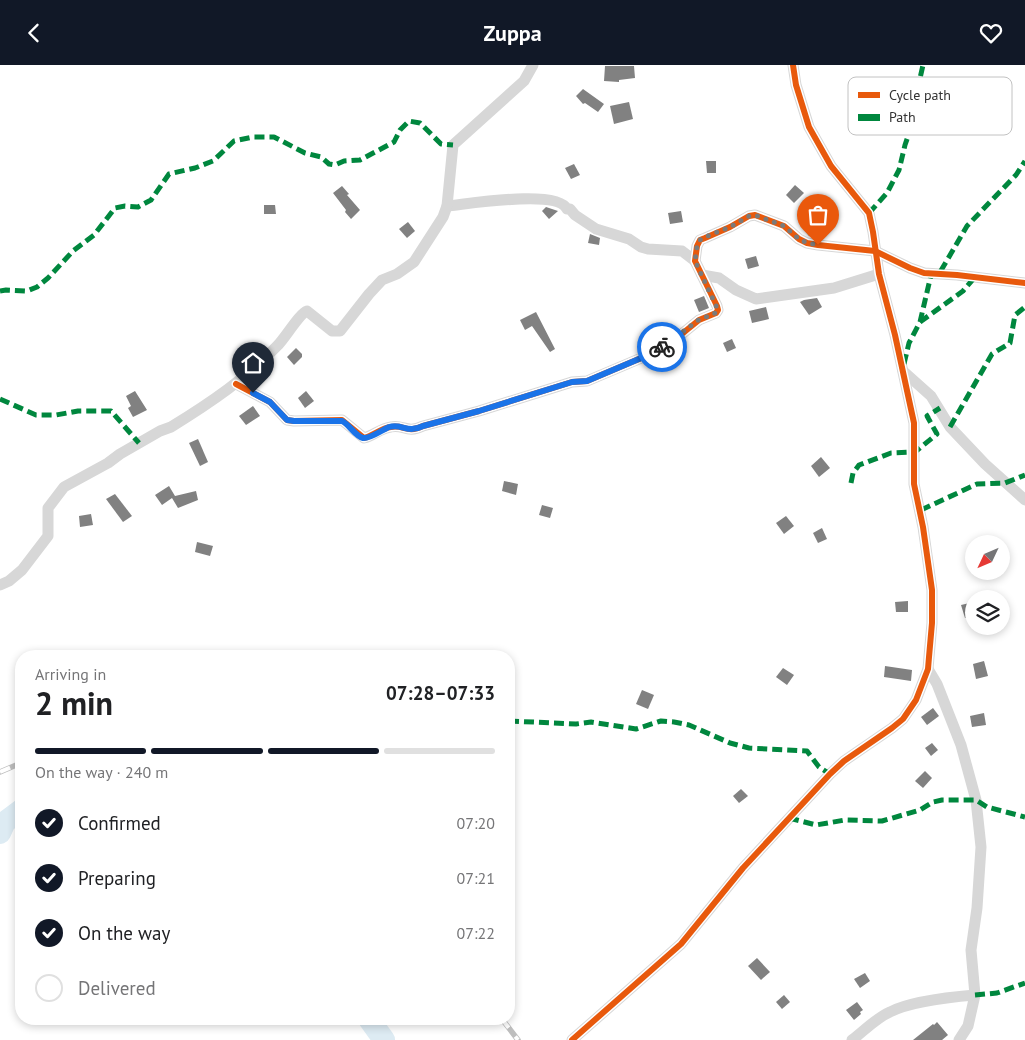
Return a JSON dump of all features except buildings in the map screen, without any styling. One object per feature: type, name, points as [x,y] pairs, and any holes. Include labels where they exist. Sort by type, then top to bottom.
[{"type":"street","points":[[0,585],[9,581],[22,570],[48,536],[48,508],[64,487],[160,431],[172,427],[236,384],[277,346],[304,311],[307,311],[332,331],[336,332],[342,329],[357,308],[382,280],[397,274],[414,262],[443,217],[447,205],[453,145],[524,81],[533,65]]},
{"type":"street","points":[[574,1040],[681,944],[743,868],[830,774],[844,761],[903,719],[916,700],[928,669],[932,623],[932,590],[923,527],[914,485],[914,423],[895,335],[879,275],[869,213],[831,166],[809,127],[796,85],[793,65]]},
{"type":"street","points":[[236,384],[270,402],[285,418],[291,421],[342,421],[364,438],[392,426],[407,430],[415,429],[479,411],[542,390],[572,382],[587,381],[653,353],[683,333],[698,320],[716,313],[718,310],[695,261],[682,251],[648,249],[629,239],[596,229],[558,201],[530,198],[447,205]]},
{"type":"street","points":[[695,261],[697,246],[700,240],[749,216],[755,215],[784,226],[799,239],[807,243],[875,251],[924,273],[1025,283]]},
{"type":"street","points":[[702,275],[719,278],[736,290],[756,299],[834,288],[879,275]]},
{"type":"street","points":[[903,371],[930,396],[950,427],[985,465],[1025,499]]},
{"type":"street","points":[[928,669],[961,745],[976,801],[981,847],[978,908],[971,951],[974,995],[968,1026],[959,1040]]},
{"type":"street","points":[[852,1040],[888,1012],[896,1009],[974,995]]},
{"type":"waterway","points":[[0,833],[5,822],[15,814]]},
{"type":"waterway","points":[[373,1025],[384,1040]]},
{"type":"railway","points":[[0,772],[15,766]]},
{"type":"railway","points":[[507,1025],[518,1040]]},
{"type":"marked path","points":[[920,77],[923,65]]},
{"type":"marked path","points":[[0,291],[27,291],[37,287],[73,251],[94,235],[115,208],[125,206],[138,207],[151,200],[169,174],[195,168],[213,161],[234,141],[253,137],[274,137],[305,153],[321,157],[329,164],[335,165],[344,161],[360,160],[394,142],[400,130],[409,121],[420,123],[441,144],[453,145]]},
{"type":"marked path","points":[[869,213],[887,193],[899,170],[908,135]]},
{"type":"marked path","points":[[904,364],[909,343],[920,322],[931,275],[939,274],[967,226],[1016,175],[1025,161]]},
{"type":"marked path","points":[[920,322],[963,291],[975,277]]},
{"type":"marked path","points":[[950,427],[992,354],[1010,343],[1015,315],[1025,307]]},
{"type":"marked path","points":[[0,399],[36,415],[56,415],[78,411],[111,411],[139,443]]},
{"type":"marked path","points":[[851,483],[853,473],[859,465],[891,453],[915,452],[937,434],[927,416],[940,408]]},
{"type":"marked path","points":[[921,510],[977,484],[1005,483],[1025,475]]},
{"type":"marked path","points":[[515,721],[576,724],[591,722],[636,729],[661,721],[674,722],[689,725],[730,743],[749,748],[807,751],[819,767],[830,774]]},
{"type":"marked path","points":[[789,818],[816,825],[845,820],[882,821],[920,810],[933,802],[942,800],[976,800],[987,807],[1025,817]]},
{"type":"marked path","points":[[975,995],[997,993],[1025,983]]},
{"type":"cycle path","points":[[572,1040],[681,944],[743,868],[830,774],[844,761],[903,719],[916,700],[928,669],[932,623],[932,590],[923,527],[914,484],[914,423],[895,335],[879,274],[869,213],[831,166],[809,127],[796,85],[793,65]]},
{"type":"cycle path","points":[[236,384],[270,402],[287,420],[342,420],[364,438],[387,428],[395,426],[413,429],[572,382],[587,381],[653,353],[699,320],[716,313],[718,310],[717,306],[695,261],[697,246],[700,240],[730,227],[749,216],[755,215],[784,226],[799,239],[807,243],[875,251],[924,273],[1025,283]]},
{"type":"way so far","points":[[662,347],[698,320],[716,313],[718,310],[695,261],[697,246],[700,240],[730,227],[749,216],[755,215],[784,226],[799,239],[807,243],[818,245]]},
{"type":"route","points":[[253,393],[273,404],[287,420],[344,421],[360,436],[367,438],[392,426],[407,430],[415,429],[479,411],[542,390],[572,382],[587,381],[653,353],[662,347]]}]
